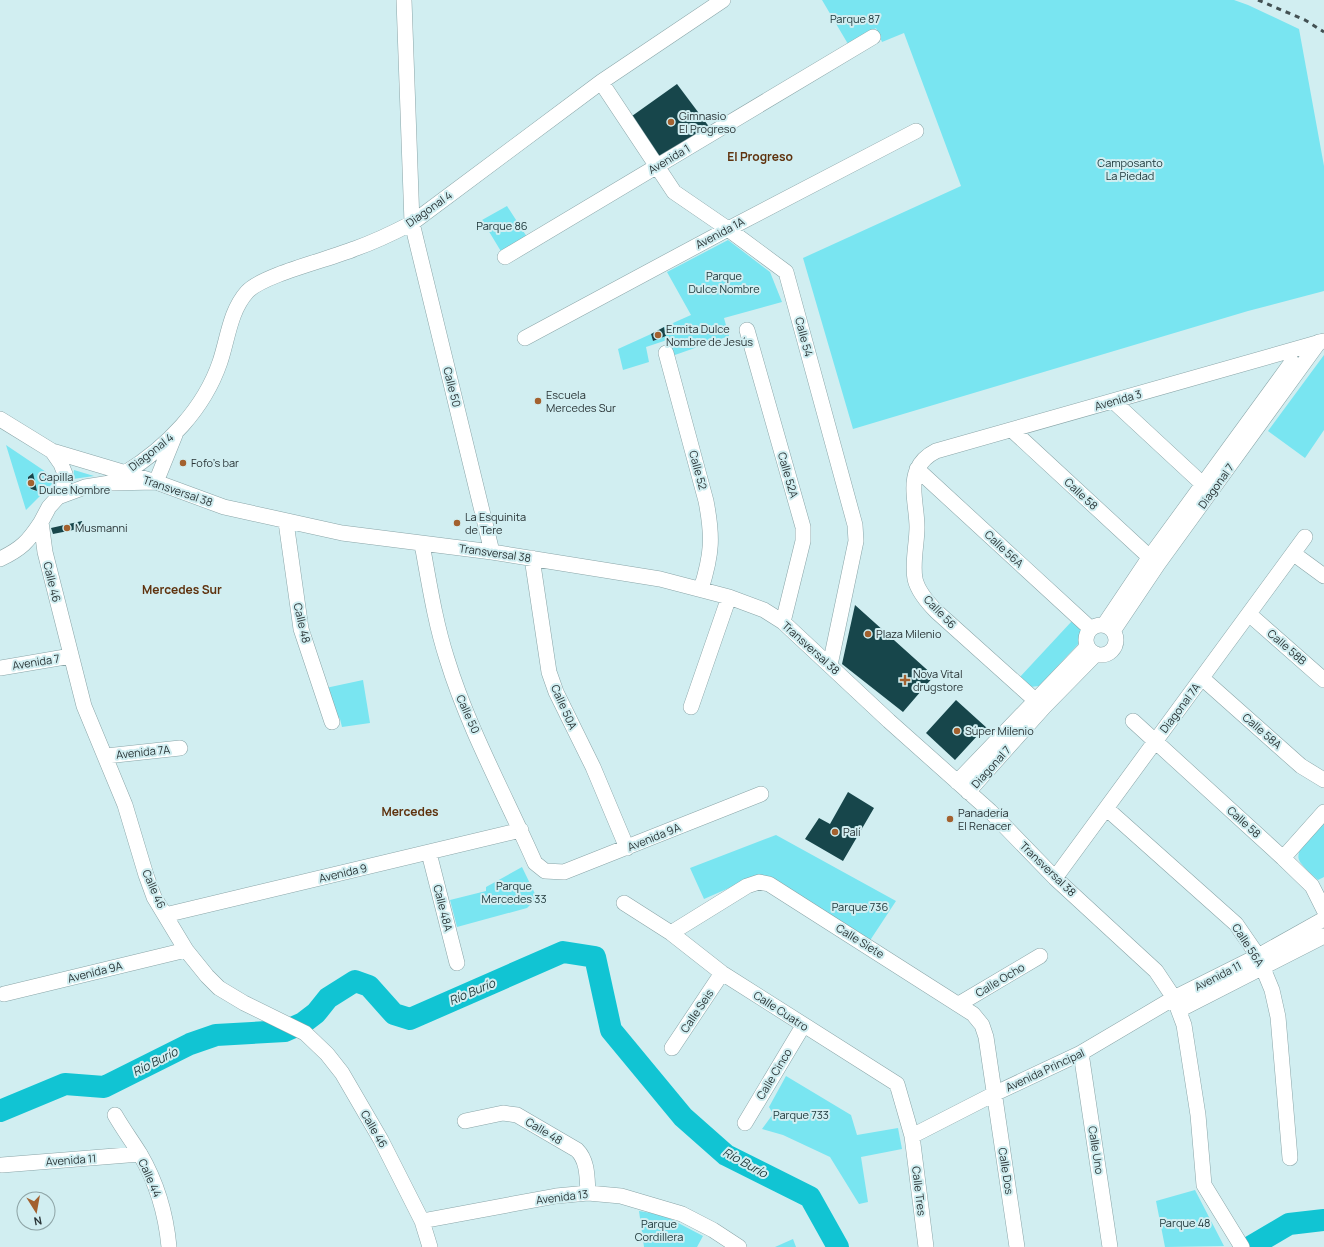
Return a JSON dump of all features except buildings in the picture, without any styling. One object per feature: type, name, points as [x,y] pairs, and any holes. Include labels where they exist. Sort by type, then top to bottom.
[{"type":"street","name":"Calle 50","points":[[404,0],[412,223],[492,552]]},
{"type":"street","name":"Diagonal 4","points":[[125,473],[142,463],[177,432],[202,401],[213,382],[234,311],[248,290],[270,278],[378,240],[412,223],[601,82],[723,0]]},
{"type":"street","name":"Avenida 1","points":[[505,257],[873,37]]},
{"type":"street","name":"Calle 54","points":[[601,82],[674,192],[728,229],[786,272],[855,525],[856,541],[830,665]]},
{"type":"street","name":"Avenida 1A","points":[[525,338],[728,229],[916,131]]},
{"type":"street","name":"Calle 52A","points":[[747,330],[803,527],[803,541],[783,622]]},
{"type":"street","name":"Avenida 3","points":[[917,469],[927,456],[936,451],[1322,341]]},
{"type":"street","name":"Diagonal 7","points":[[1207,488],[1322,341]]},
{"type":"street","name":"Diagonal 7","points":[[1103,628],[1116,643],[1112,650],[1104,655],[1092,650],[1086,639],[1103,628],[1154,561],[1207,488],[1304,347]]},
{"type":"street","name":"Calle 52","points":[[666,353],[710,521],[712,542],[710,561],[701,589]]},
{"type":"street","points":[[1113,401],[1207,488]]},
{"type":"street","name":"Transversal 38","points":[[0,419],[52,451],[156,482],[224,507],[286,522],[342,533],[492,552],[660,579],[729,597],[764,610],[783,622],[888,721],[990,811],[1056,878],[1156,971],[1177,1004],[1184,1025],[1198,1115],[1204,1185],[1239,1243]]},
{"type":"street","name":"Calle 58","points":[[1012,430],[1154,561]]},
{"type":"street","name":"Diagonal 4","points":[[156,482],[177,432]]},
{"type":"street","points":[[0,559],[19,549],[27,542],[41,522],[49,507],[58,497],[63,485],[64,474],[61,464],[52,451]]},
{"type":"street","name":"Calle 56A","points":[[917,469],[1103,628]]},
{"type":"street","name":"Calle 56","points":[[917,469],[914,481],[917,527],[914,564],[915,580],[924,598],[1035,700]]},
{"type":"street","points":[[58,497],[85,487],[110,483],[156,482]]},
{"type":"street","name":"Calle 46","points":[[41,522],[45,552],[84,706],[125,805],[154,897],[186,950],[219,988],[244,1003],[305,1033],[327,1054],[342,1073],[381,1140],[422,1221],[430,1247]]},
{"type":"street","name":"Calle 48","points":[[286,522],[292,577],[301,629],[332,722]]},
{"type":"street","name":"Diagonal 7A","points":[[1056,878],[1305,537]]},
{"type":"street","name":"Calle 50","points":[[422,544],[435,616],[446,659],[460,697],[535,863],[545,871]]},
{"type":"street","points":[[0,559],[45,552]]},
{"type":"street","points":[[1294,554],[1324,576]]},
{"type":"street","name":"Calle 50A","points":[[532,558],[549,672],[556,692],[593,767],[627,848]]},
{"type":"street","points":[[691,707],[729,597]]},
{"type":"street","name":"Calle 58B","points":[[1249,614],[1324,680]]},
{"type":"street","name":"Diagonal 7","points":[[957,782],[1035,700],[1092,650]]},
{"type":"street","name":"Diagonal 7","points":[[968,792],[1044,707],[1092,650]]},
{"type":"street","name":"Avenida 7","points":[[0,668],[71,656]]},
{"type":"street","name":"Calle 58A","points":[[1202,678],[1302,766],[1324,780]]},
{"type":"street","name":"Calle 58","points":[[1133,721],[1312,886],[1324,910]]},
{"type":"street","name":"Avenida 7A","points":[[106,756],[180,748]]},
{"type":"street","name":"Avenida 9A","points":[[545,871],[564,872],[761,794]]},
{"type":"street","name":"Calle 56A","points":[[1107,809],[1236,924],[1261,962],[1272,990],[1278,1017],[1290,1158]]},
{"type":"street","points":[[1283,858],[1324,812]]},
{"type":"street","name":"Avenida 9","points":[[165,915],[521,830]]},
{"type":"street","name":"Calle 48A","points":[[429,853],[457,963]]},
{"type":"street","name":"Calle Siete","points":[[671,933],[747,886],[759,882],[769,884],[973,1014],[982,1025],[994,1094]]},
{"type":"street","name":"Calle Cuatro","points":[[624,904],[671,933],[722,973],[803,1026],[897,1084],[912,1136]]},
{"type":"street","name":"Avenida 11","points":[[1261,962],[1324,919]]},
{"type":"street","name":"Avenida 11","points":[[1177,1004],[1261,962],[1324,936]]},
{"type":"street","name":"Avenida 9A","points":[[4,994],[186,950]]},
{"type":"street","name":"Calle Ocho","points":[[959,1004],[1040,956]]},
{"type":"street","name":"Calle Seis","points":[[672,1048],[722,973]]},
{"type":"street","name":"Avenida Principal","points":[[912,1136],[994,1094],[1081,1054],[1177,1004]]},
{"type":"street","name":"Calle Cinco","points":[[745,1123],[803,1026]]},
{"type":"street","name":"Calle Uno","points":[[1081,1054],[1110,1247]]},
{"type":"street","name":"Calle Dos","points":[[994,1094],[1017,1247]]},
{"type":"street","name":"Calle 48","points":[[466,1122],[503,1112],[517,1115],[577,1150],[583,1156],[586,1164],[588,1193]]},
{"type":"street","name":"Calle 44","points":[[115,1115],[140,1154],[162,1203],[167,1225],[169,1247]]},
{"type":"street","name":"Calle Tres","points":[[912,1136],[926,1247]]},
{"type":"street","name":"Avenida 11","points":[[2,1165],[140,1154]]},
{"type":"street","name":"Avenida 13","points":[[422,1221],[556,1196],[588,1193],[621,1196],[682,1214],[713,1230],[739,1247]]},
{"type":"green space","name":"Camposanto La Piedad","points":[[822,0],[1234,0],[1299,29],[1324,166],[1324,291],[1248,311],[853,429],[803,258],[961,186],[904,33],[882,42],[876,28],[848,44]]},
{"type":"green space","name":"Parque 86","points":[[507,206],[527,237],[502,253],[482,220]]},
{"type":"green space","name":"Parque Dulce Nombre","points":[[728,240],[770,272],[782,302],[724,318],[729,336],[672,356],[667,340],[646,347],[649,362],[623,370],[618,349],[651,334],[653,341],[666,336],[664,327],[691,315],[667,272]]},
{"type":"green space","points":[[1324,355],[1324,430],[1305,458],[1268,431]]},
{"type":"green space","points":[[6,445],[52,476],[53,483],[26,510]],"holes":[[[32,473],[37,491],[32,490],[28,485],[28,477]]]},
{"type":"green space","points":[[74,470],[94,476],[73,479]]},
{"type":"green space","points":[[1072,621],[1082,630],[1082,640],[1039,686],[1030,687],[1019,678]]},
{"type":"green space","points":[[363,680],[370,723],[342,727],[340,719],[326,703],[321,689]]},
{"type":"green space","points":[[1324,823],[1324,877],[1318,880],[1304,867],[1298,857],[1302,846]]},
{"type":"green space","name":"Parque 736","points":[[776,835],[896,901],[869,942],[754,877],[704,899],[690,868]]},
{"type":"green space","name":"Parque Mercedes 33","points":[[522,867],[537,898],[527,908],[457,927],[450,900],[486,891],[486,887]]},
{"type":"green space","name":"Parque 733","points":[[786,1076],[851,1115],[857,1135],[898,1128],[902,1149],[861,1157],[868,1202],[859,1204],[830,1157],[783,1135],[762,1129],[773,1114],[769,1107]]},
{"type":"green space","name":"Parque 48","points":[[1195,1190],[1224,1246],[1165,1247],[1156,1201]]},
{"type":"green space","name":"Parque Cordillera","points":[[639,1211],[663,1215],[703,1236],[697,1247],[644,1247]]},
{"type":"green space","points":[[793,1239],[796,1247],[775,1247]]},
{"type":"waterway","name":"Río Burío","points":[[0,1111],[65,1084],[104,1087],[190,1044],[216,1035],[285,1031],[303,1023],[316,1013],[328,998],[355,981],[369,986],[394,1014],[410,1019],[563,952],[595,957],[611,1030],[683,1117],[726,1155],[810,1197],[838,1247]]},
{"type":"waterway","name":"Río Burío","points":[[1250,1247],[1289,1224],[1324,1220]]},
{"type":"railway","points":[[1258,0],[1305,20],[1324,32]]},
{"type":"place","name":"Gimnasio El Progreso","points":[[671,122]]},
{"type":"place","name":"Ermita Dulce Nombre de Jesús","points":[[658,335]]},
{"type":"place","name":"Escuela Mercedes Sur","points":[[538,401]]},
{"type":"place","name":"Fofo's bar","points":[[183,463]]},
{"type":"place","name":"Capilla Dulce Nombre","points":[[31,483]]},
{"type":"place","name":"La Esquinita de Tere","points":[[457,523]]},
{"type":"place","name":"Musmanni","points":[[67,528]]},
{"type":"place","name":"Plaza Milenio","points":[[868,634]]},
{"type":"place","name":"Nova Vital drugstore","points":[[905,680]]},
{"type":"place","name":"Súper Milenio","points":[[957,731]]},
{"type":"place","name":"Panadería El Renacer","points":[[950,819]]},
{"type":"place","name":"Palí","points":[[835,832]]},
{"type":"district","name":"El Progreso","points":[[760,157]]},
{"type":"district","name":"Mercedes Sur","points":[[182,590]]},
{"type":"district","name":"Mercedes","points":[[410,812]]},
{"type":"park label","name":"Parque 87","points":[[855,19]]}]
